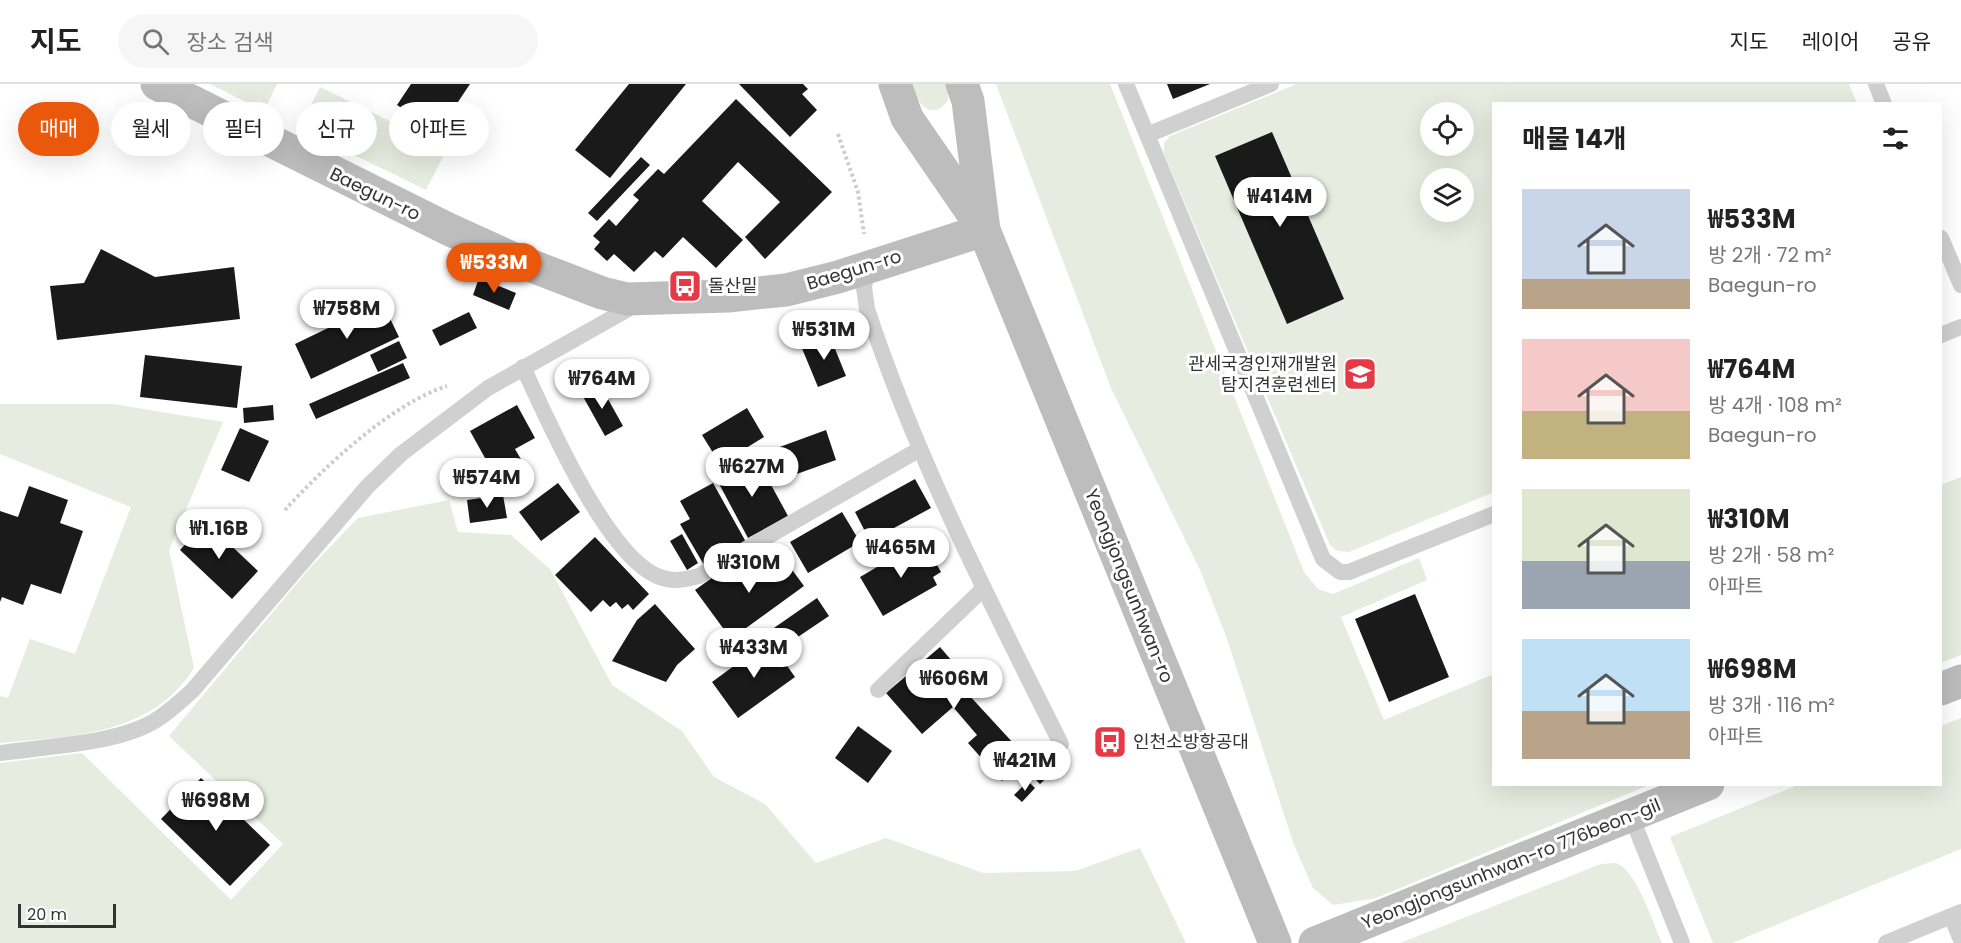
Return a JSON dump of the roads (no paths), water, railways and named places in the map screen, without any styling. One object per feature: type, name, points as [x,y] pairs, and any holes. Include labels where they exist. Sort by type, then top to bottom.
[{"type":"street","name":"Baegun-ro","points":[[157,84],[414,213],[514,259],[602,293],[645,300],[728,296],[786,290],[984,230]]},
{"type":"street","name":"Yeongjongsunhwan-ro","points":[[895,84],[907,118],[984,230],[1275,943]]},
{"type":"street","name":"Yeongjongsunhwan-ro","points":[[962,84],[968,101],[984,230]]},
{"type":"street","points":[[1942,689],[1961,681]]},
{"type":"street","name":"Yeongjongsunhwan-ro 776beon-gil","points":[[1315,943],[1703,786]]},
{"type":"lane","points":[[1126,84],[1323,560],[1340,572],[1350,572],[1492,515]]},
{"type":"lane","points":[[1147,135],[1271,84]]},
{"type":"lane","points":[[1875,84],[1883,102]]},
{"type":"lane","points":[[1942,240],[1961,285]]},
{"type":"lane","points":[[868,266],[864,287],[867,309],[920,449],[983,589],[1061,744]]},
{"type":"lane","points":[[0,753],[126,733],[148,725],[169,711],[192,691],[367,487],[401,454],[488,388],[645,300]]},
{"type":"lane","points":[[1942,335],[1961,327]]},
{"type":"lane","points":[[523,367],[582,489],[608,528],[628,551],[642,566],[661,578],[680,581],[699,576],[920,449]]},
{"type":"lane","points":[[878,690],[983,589]]},
{"type":"lane","points":[[1631,816],[1682,943]]},
{"type":"lane","points":[[1886,943],[1956,914],[1961,940]]},
{"type":"place","name":"돌산밑","points":[[685,286]]},
{"type":"place","name":"관세국경인재개발원 탐지견훈련센터","points":[[1360,374]]},
{"type":"place","name":"인천소방항공대","points":[[1110,742]]}]
